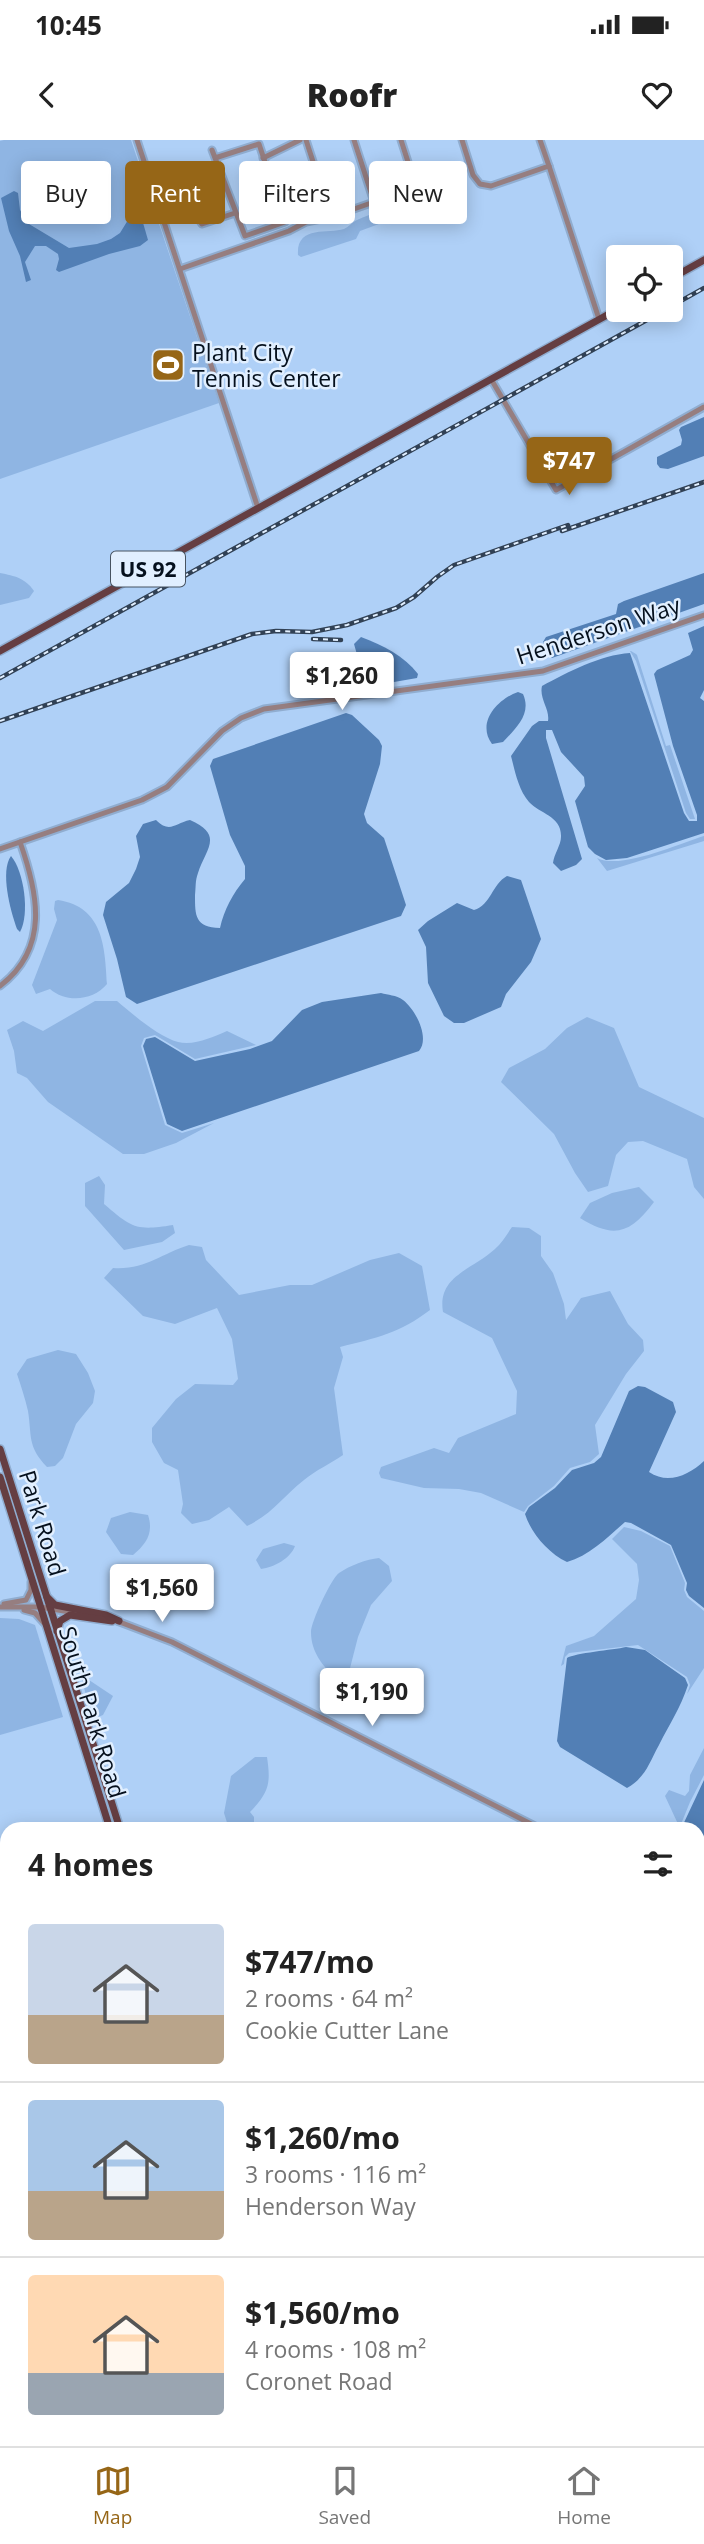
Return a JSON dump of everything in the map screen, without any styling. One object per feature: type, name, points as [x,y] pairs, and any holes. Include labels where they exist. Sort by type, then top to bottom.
[{"type":"main road","points":[[683,272],[704,260]]},
{"type":"main road","name":"US 92","points":[[0,651],[606,315]]},
{"type":"main road","name":"Park Road","points":[[0,1449],[3,1481],[40,1607]]},
{"type":"main road","name":"Park Road","points":[[3,1481],[8,1486],[28,1539],[50,1608]]},
{"type":"main road","points":[[18,1534],[39,1594],[50,1608]]},
{"type":"main road","points":[[46,1597],[55,1605],[106,1615],[120,1622]]},
{"type":"main road","points":[[40,1607],[50,1622],[72,1678]]},
{"type":"main road","name":"South Park Road","points":[[40,1607],[108,1822]]},
{"type":"main road","name":"South Park Road","points":[[50,1608],[118,1822]]},
{"type":"main road","points":[[57,1631],[60,1621],[70,1615],[120,1622]]},
{"type":"street","points":[[137,140],[144,161]]},
{"type":"street","points":[[263,158],[300,140]]},
{"type":"street","points":[[306,140],[313,161]]},
{"type":"street","points":[[354,140],[369,186]]},
{"type":"street","points":[[401,140],[408,161]]},
{"type":"street","points":[[462,140],[473,175],[480,184],[491,186],[549,166]]},
{"type":"street","points":[[540,140],[599,319]]},
{"type":"street","points":[[215,158],[259,144],[264,161]]},
{"type":"street","points":[[212,150],[248,245]]},
{"type":"street","points":[[225,216],[235,213]]},
{"type":"street","points":[[165,224],[258,508]]},
{"type":"street","points":[[245,236],[279,224]]},
{"type":"street","points":[[286,224],[289,231]]},
{"type":"street","points":[[180,269],[302,224]]},
{"type":"street","points":[[491,379],[556,490],[704,407]]},
{"type":"street","name":"Henderson Way","points":[[0,849],[142,800],[167,787],[222,731],[241,718],[264,709],[543,671],[704,615]]},
{"type":"street","points":[[0,986],[17,970],[26,956],[37,920],[36,895],[20,842]]},
{"type":"street","points":[[0,1607],[26,1600],[31,1590],[31,1578]]},
{"type":"street","points":[[0,1607],[50,1608],[120,1622],[191,1651],[527,1822]]},
{"type":"street","points":[[0,1607],[34,1613],[46,1627]]},
{"type":"shaded area","points":[[131,140],[138,161],[125,161],[125,224],[159,224],[219,403],[0,479],[0,141]]},
{"type":"shaded area","points":[[14,191],[18,193],[21,224],[29,224],[69,248],[111,239],[120,233],[126,224],[143,224],[148,240],[140,246],[59,272],[56,270],[58,254],[46,246],[35,246],[25,262],[31,280],[26,282],[1,198]]},
{"type":"shaded area","points":[[369,215],[369,224],[379,224],[360,231],[356,239],[301,257],[298,255],[299,245],[307,235],[344,229]]},
{"type":"shaded area","points":[[704,417],[704,456],[668,469],[660,468],[657,457],[681,445],[681,427]]},
{"type":"shaded area","points":[[0,573],[19,578],[34,591],[29,598],[0,605]]},
{"type":"shaded area","points":[[704,573],[704,604],[552,658],[547,654],[543,642],[546,637],[616,614],[618,604],[624,601]]},
{"type":"shaded area","points":[[704,626],[704,690],[700,698],[704,701],[704,833],[627,858],[606,860],[595,854],[588,847],[575,801],[585,786],[584,777],[561,752],[552,730],[546,730],[546,738],[582,859],[576,865],[561,871],[553,863],[561,840],[558,824],[525,797],[511,756],[532,726],[539,721],[548,721],[542,686],[596,661],[630,653],[684,813],[689,821],[697,821],[654,674],[657,670],[690,655],[693,650],[688,633]]},
{"type":"shaded area","points":[[361,637],[400,656],[418,674],[417,678],[371,686],[365,683],[354,644]]},
{"type":"shaded area","points":[[630,651],[637,655],[666,746],[670,745],[695,819],[690,819],[686,813],[636,661]]},
{"type":"shaded area","points":[[518,692],[523,694],[526,708],[521,720],[503,742],[492,744],[486,728],[491,712],[503,700]]},
{"type":"shaded area","points":[[346,713],[352,715],[382,746],[380,764],[364,814],[367,823],[384,838],[406,905],[401,916],[137,1004],[126,997],[103,915],[106,902],[129,883],[136,869],[140,857],[136,836],[143,824],[156,820],[169,827],[190,820],[207,831],[210,843],[196,879],[195,909],[201,923],[220,928],[230,902],[245,879],[245,866],[230,835],[210,766],[213,759]]},
{"type":"shaded area","points":[[704,836],[704,841],[607,871],[597,858],[620,861],[635,858]]},
{"type":"shaded area","points":[[11,856],[16,863],[24,893],[25,915],[20,932],[14,921],[7,891],[6,871]]},
{"type":"shaded area","points":[[507,876],[521,880],[541,939],[531,962],[506,994],[501,1007],[464,1023],[454,1023],[444,1016],[428,983],[426,947],[418,930],[457,903],[474,910],[480,907]]},
{"type":"shaded area","points":[[55,901],[73,904],[84,911],[99,930],[105,956],[107,984],[87,997],[64,997],[50,989],[36,994],[32,985],[57,920],[54,909]]},
{"type":"shaded area","points":[[381,993],[400,998],[413,1010],[422,1032],[419,1051],[182,1131],[167,1124],[143,1046],[146,1039],[155,1037],[195,1061],[250,1049],[272,1041],[302,1010],[322,1002]]},
{"type":"shaded area","points":[[95,1001],[117,1001],[154,1030],[178,1042],[197,1042],[227,1031],[256,1045],[195,1059],[155,1035],[144,1038],[141,1046],[165,1125],[182,1133],[214,1123],[176,1143],[144,1154],[123,1154],[48,1102],[27,1078],[17,1073],[7,1030],[23,1021],[43,1031]]},
{"type":"shaded area","points":[[587,1017],[614,1028],[639,1087],[704,1118],[704,1199],[694,1187],[687,1159],[643,1141],[628,1142],[616,1155],[608,1186],[588,1192],[554,1134],[501,1082],[509,1068],[545,1049],[567,1028]]},
{"type":"shaded area","points":[[99,1176],[105,1185],[104,1204],[121,1218],[142,1227],[173,1225],[175,1233],[162,1242],[124,1250],[85,1206],[85,1183]]},
{"type":"shaded area","points":[[639,1187],[654,1202],[629,1227],[612,1231],[580,1218],[590,1203],[612,1193]]},
{"type":"shaded area","points":[[512,1227],[529,1228],[541,1236],[541,1256],[553,1273],[564,1304],[566,1320],[581,1298],[610,1291],[628,1324],[643,1340],[644,1351],[626,1374],[595,1425],[599,1454],[590,1462],[570,1468],[524,1512],[481,1493],[424,1488],[381,1478],[379,1473],[381,1467],[434,1448],[449,1453],[458,1438],[516,1414],[517,1391],[492,1338],[443,1312],[445,1290],[451,1282],[495,1249]]},
{"type":"shaded area","points":[[189,1245],[202,1247],[206,1260],[239,1295],[290,1285],[312,1285],[370,1260],[399,1253],[422,1266],[430,1310],[398,1329],[340,1347],[343,1357],[334,1388],[343,1455],[309,1476],[271,1510],[247,1526],[229,1507],[209,1520],[192,1524],[181,1513],[183,1504],[178,1470],[164,1463],[152,1442],[152,1428],[176,1399],[195,1384],[233,1385],[238,1379],[232,1339],[217,1308],[175,1324],[143,1316],[104,1278],[113,1268],[135,1267]]},
{"type":"shaded area","points":[[58,1350],[76,1354],[95,1391],[93,1403],[76,1424],[63,1458],[55,1466],[47,1467],[33,1447],[28,1411],[17,1374],[27,1359]]},
{"type":"shaded area","points":[[638,1386],[673,1402],[676,1412],[649,1472],[664,1478],[678,1477],[704,1461],[704,1608],[689,1596],[687,1583],[671,1545],[631,1523],[625,1522],[591,1551],[567,1562],[541,1542],[525,1514],[529,1507],[555,1488],[572,1470],[594,1463],[601,1457],[629,1391]]},
{"type":"shaded area","points":[[130,1512],[148,1515],[150,1521],[148,1538],[133,1555],[121,1554],[106,1532],[111,1518]]},
{"type":"shaded area","points":[[624,1527],[641,1531],[670,1546],[685,1583],[687,1597],[704,1611],[704,1668],[687,1694],[690,1685],[687,1677],[638,1645],[569,1653],[561,1666],[566,1646],[594,1636],[636,1599],[639,1580],[637,1564],[612,1539]]},
{"type":"shaded area","points":[[284,1543],[295,1546],[289,1555],[276,1564],[261,1569],[256,1560],[263,1549]]},
{"type":"shaded area","points":[[379,1558],[389,1566],[392,1581],[371,1605],[358,1637],[349,1672],[336,1679],[315,1652],[311,1632],[314,1619],[339,1573],[358,1563]]},
{"type":"shaded area","points":[[0,1618],[19,1619],[35,1625],[63,1717],[0,1735]]},
{"type":"shaded area","points":[[626,1647],[645,1650],[685,1678],[688,1685],[646,1769],[639,1779],[627,1788],[560,1747],[557,1741],[567,1658]]},
{"type":"shaded area","points":[[80,1674],[113,1696],[103,1715],[93,1719]]},
{"type":"shaded area","points":[[704,1748],[704,1775],[682,1822],[677,1822],[665,1796],[669,1790],[685,1796],[689,1791],[690,1775]]},
{"type":"shaded area","points":[[255,1757],[267,1757],[267,1787],[250,1812],[254,1822],[227,1822],[224,1813],[231,1776]]},
{"type":"shaded area","points":[[704,1780],[704,1822],[684,1822]]},
{"type":"railway","points":[[683,300],[704,288]]},
{"type":"railway","points":[[0,678],[643,322]]},
{"type":"railway","points":[[562,531],[704,482]]},
{"type":"railway","points":[[0,721],[252,634],[276,631],[312,632],[347,625],[396,608],[454,565],[568,525]]},
{"type":"railway","points":[[313,639],[341,640]]},
{"type":"place","name":"Plant City Tennis Center","points":[[168,365]]}]
